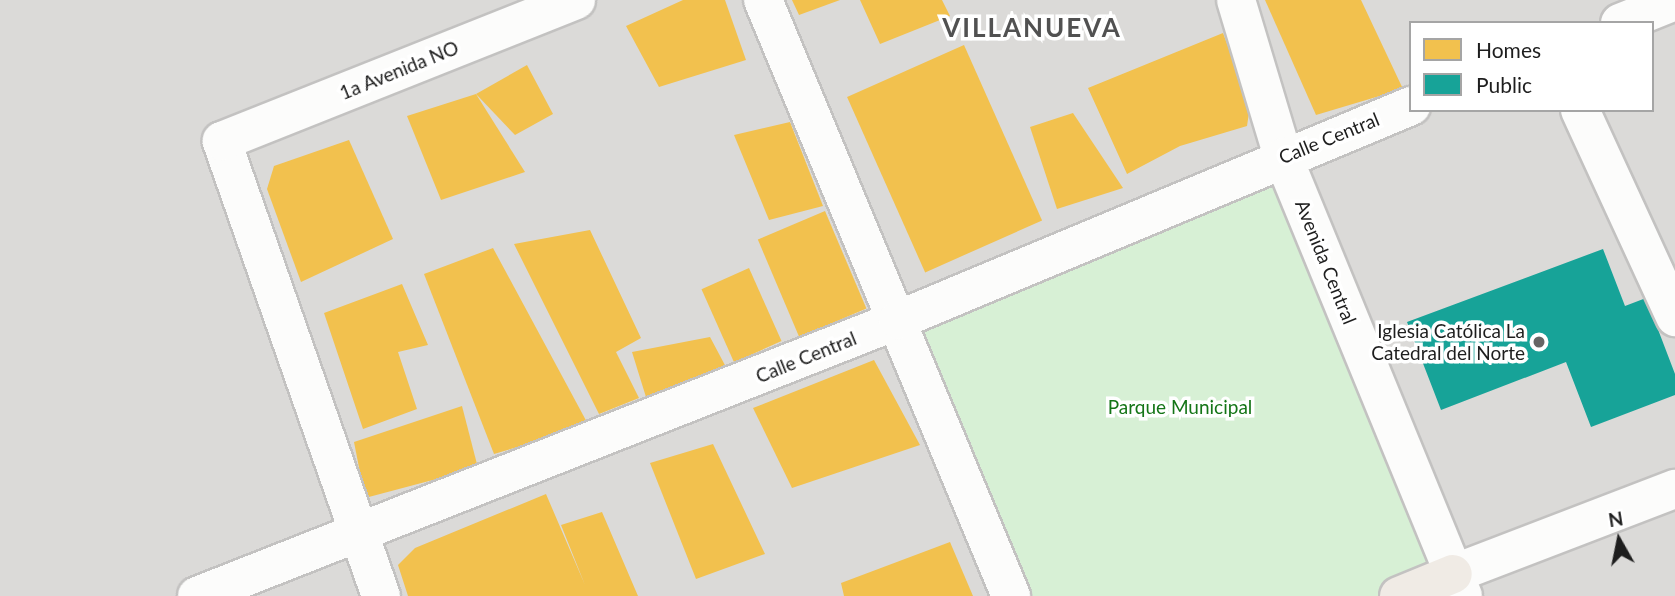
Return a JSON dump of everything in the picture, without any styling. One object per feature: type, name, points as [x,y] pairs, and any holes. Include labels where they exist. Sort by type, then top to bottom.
[{"type":"main road","points":[[1398,596],[1458,585]]},
{"type":"street","name":"1a Avenida NO","points":[[358,536],[222,141],[576,0]]},
{"type":"street","points":[[763,0],[898,320],[1010,596]]},
{"type":"street","name":"Avenida Central","points":[[1236,0],[1283,157],[1458,585]]},
{"type":"street","points":[[1625,21],[1675,1]]},
{"type":"street","name":"Calle Central","points":[[197,596],[358,536],[898,320],[1283,157],[1409,107]]},
{"type":"street","points":[[1581,112],[1675,317]]},
{"type":"street","points":[[1458,585],[1675,489]]},
{"type":"street","points":[[358,536],[381,596]]},
{"type":"shaded area","name":"VILLANUEVA","points":[[0,0],[1675,0],[1675,596],[0,596]]},
{"type":"green space","name":"Parque Municipal","points":[[1283,157],[1453,574],[1399,596],[1011,596],[898,320]]},
{"type":"building: Homes","points":[[683,0],[725,0],[746,60],[659,87],[626,26]]},
{"type":"building: Homes","points":[[792,0],[840,0],[799,15]]},
{"type":"building: Homes","points":[[860,0],[942,0],[950,16],[880,44]]},
{"type":"building: Homes","points":[[1265,0],[1361,0],[1403,89],[1316,115]]},
{"type":"building: Homes","points":[[1223,33],[1250,106],[1247,126],[1180,146],[1127,174],[1088,88]]},
{"type":"building: Homes","points":[[964,45],[1042,220],[925,272],[847,97]]},
{"type":"building: Homes","points":[[527,65],[553,114],[515,135],[476,94]]},
{"type":"building: Homes","points":[[476,94],[525,172],[441,200],[407,116]]},
{"type":"building: Homes","points":[[1073,113],[1123,188],[1057,209],[1030,127]]},
{"type":"building: Homes","points":[[790,122],[823,206],[769,220],[734,135]]},
{"type":"building: Homes","points":[[349,140],[393,239],[301,282],[267,189],[274,166]]},
{"type":"building: Homes","points":[[825,211],[866,309],[799,337],[758,240]]},
{"type":"building: Homes","points":[[590,230],[641,338],[616,352],[639,398],[599,414],[514,244]]},
{"type":"building: Homes","points":[[493,248],[589,426],[494,454],[424,274]]},
{"type":"building: Homes","points":[[749,268],[782,341],[734,362],[701,289]]},
{"type":"building: Homes","points":[[402,284],[428,345],[398,352],[417,409],[363,429],[324,313]]},
{"type":"building: Homes","points":[[710,337],[727,369],[650,410],[632,352]]},
{"type":"building: Homes","points":[[874,360],[920,445],[792,488],[753,408]]},
{"type":"building: Homes","points":[[462,406],[478,468],[365,498],[354,442]]},
{"type":"building: Homes","points":[[713,444],[765,554],[696,579],[650,463]]},
{"type":"building: Homes","points":[[546,494],[585,585],[561,525],[602,512],[638,596],[408,596],[398,565],[415,548]]},
{"type":"building: Homes","points":[[950,542],[973,596],[844,596],[841,583]]},
{"type":"building: Public","name":"Iglesia Católica La Catedral del Norte","points":[[1603,249],[1625,306],[1646,298],[1675,374],[1675,395],[1591,427],[1566,362],[1441,410],[1407,322]]},
{"type":"place","name":"Iglesia Católica La Catedral del Norte","points":[[1539,342]]},
{"type":"district","name":"VILLANUEVA","points":[[1032,28]]}]
